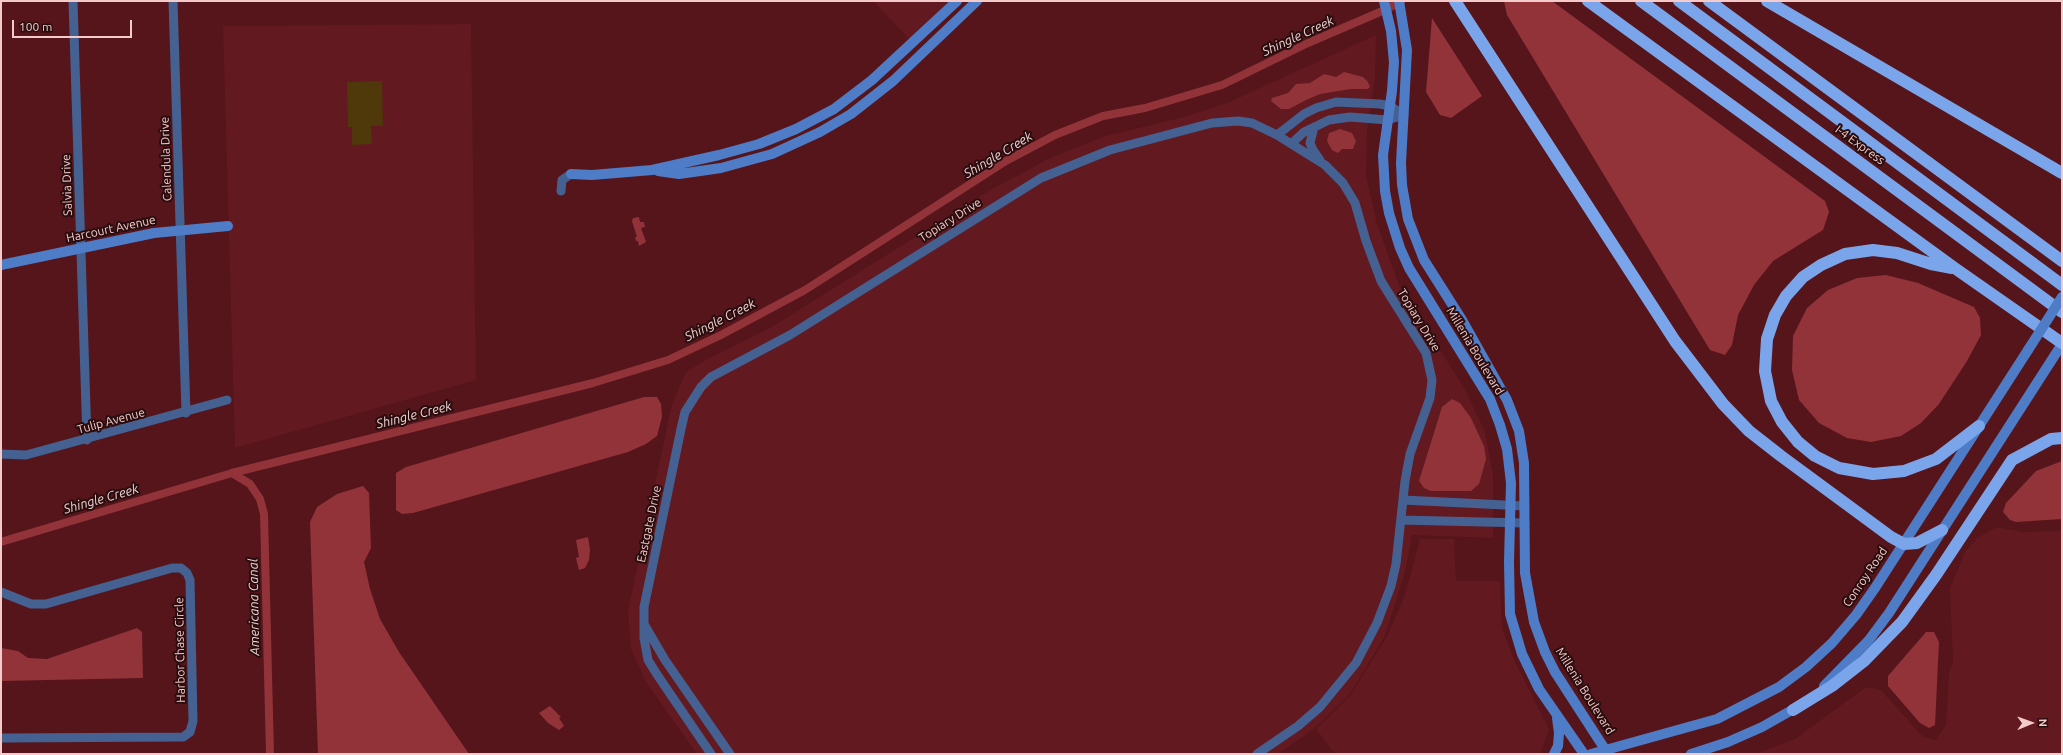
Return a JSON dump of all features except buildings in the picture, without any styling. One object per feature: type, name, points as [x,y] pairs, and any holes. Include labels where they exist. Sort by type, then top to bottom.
[{"type":"highway","points":[[1455,1],[1675,341],[1708,386],[1750,431],[1781,456],[1891,537],[1904,544],[1923,540],[1942,530]]},
{"type":"highway","points":[[1588,1],[1956,269],[2062,344]]},
{"type":"highway","name":"I-4 Express","points":[[1641,1],[2062,312]]},
{"type":"highway","name":"I-4 Express","points":[[1679,1],[2062,285]]},
{"type":"highway","points":[[1708,1],[2062,261]]},
{"type":"highway","points":[[1767,1],[2059,171]]},
{"type":"highway","points":[[1956,269],[1931,264],[1897,253],[1873,250],[1845,254],[1820,265],[1803,277],[1790,291],[1775,315],[1767,339],[1765,371],[1771,401],[1782,422],[1798,442],[1815,456],[1839,468],[1872,474],[1904,471],[1936,459],[1979,426]]},
{"type":"highway","points":[[1793,710],[1832,686],[1864,661],[1902,622],[1936,575],[2012,460],[2051,439],[2062,438]]},
{"type":"street","name":"Salvia Drive","points":[[73,1],[87,440]]},
{"type":"street","name":"Calendula Drive","points":[[174,1],[186,413]]},
{"type":"street","points":[[561,191],[562,180],[571,174],[592,175],[652,170],[719,155],[759,144],[827,113],[872,80],[957,1]]},
{"type":"street","points":[[652,170],[679,174],[699,173],[772,154],[803,141],[851,114],[876,95],[976,1]]},
{"type":"street","name":"Millenia Boulevard","points":[[1384,1],[1390,23],[1394,62],[1384,147],[1384,177],[1387,206],[1395,235],[1412,275],[1490,399],[1500,425],[1510,474],[1511,506],[1509,567],[1511,619],[1522,654],[1539,689],[1584,754]]},
{"type":"street","name":"Millenia Boulevard","points":[[1399,1],[1403,17],[1407,63],[1401,178],[1410,226],[1424,260],[1462,320],[1507,400],[1519,431],[1524,463],[1526,524],[1525,573],[1531,609],[1539,638],[1555,672],[1607,752]]},
{"type":"street","points":[[1277,135],[1304,114],[1327,104],[1349,101],[1390,106],[1404,115]]},
{"type":"street","points":[[1291,144],[1314,127],[1339,118],[1387,120],[1404,115]]},
{"type":"street","name":"Topiary Drive","points":[[681,429],[685,412],[692,399],[712,377],[790,335],[1041,178],[1110,150],[1212,123],[1238,121],[1252,123],[1277,135],[1325,165]]},
{"type":"street","name":"Topiary Drive","points":[[1257,754],[1298,726],[1320,707],[1356,663],[1377,623],[1391,586],[1396,564],[1410,454],[1430,398],[1432,371],[1422,344],[1381,281],[1366,244],[1361,220],[1350,192],[1313,150],[1310,142],[1314,127]]},
{"type":"street","name":"Harcourt Avenue","points":[[1,265],[154,233],[228,226]]},
{"type":"street","name":"Conroy Road","points":[[1591,754],[1607,752],[1717,718],[1779,687],[1806,667],[1832,643],[1856,615],[1904,544],[2062,297]]},
{"type":"street","points":[[1691,754],[1728,742],[1793,710],[1822,688],[1869,640],[2062,344]]},
{"type":"street","name":"Tulip Avenue","points":[[1,454],[26,455],[186,413],[227,400]]},
{"type":"street","name":"Eastgate Drive","points":[[681,429],[644,606],[645,650],[648,660],[711,754]]},
{"type":"street","points":[[1403,500],[1525,506]]},
{"type":"street","points":[[1401,520],[1526,524]]},
{"type":"street","name":"Harbor Chase Circle","points":[[1,592],[32,604],[46,604],[172,568],[181,568],[187,572],[190,580],[193,721],[190,732],[183,737],[1,738]]},
{"type":"street","points":[[644,624],[665,660],[730,754]]},
{"type":"street","points":[[1554,754],[1558,746],[1559,733],[1556,714]]},
{"type":"shaded area","points":[[873,1],[950,1],[910,40]]},
{"type":"shaded area","points":[[1504,1],[1552,1],[1825,201],[1829,212],[1823,230],[1773,261],[1754,285],[1738,315],[1732,345],[1725,355],[1710,350],[1507,15]]},
{"type":"shaded area","points":[[1432,18],[1482,96],[1451,118],[1440,115],[1426,92]]},
{"type":"shaded area","points":[[471,24],[476,380],[235,448],[223,26]]},
{"type":"shaded area","points":[[1376,35],[1375,78],[1367,131],[1366,176],[1377,224],[1399,285],[1464,388],[1485,431],[1493,475],[1493,538],[1412,535],[1405,572],[1385,636],[1350,694],[1315,728],[1278,754],[697,754],[646,682],[631,649],[628,611],[672,404],[686,372],[704,361],[770,328],[992,189],[1052,157],[1105,136],[1184,117],[1227,103]]},
{"type":"shaded area","points":[[1344,72],[1363,77],[1368,82],[1370,87],[1367,89],[1351,89],[1320,94],[1289,109],[1281,109],[1271,101],[1272,98],[1288,93],[1296,84],[1310,83],[1324,74],[1336,77]]},
{"type":"shaded area","points":[[382,81],[383,126],[371,126],[372,144],[352,145],[352,127],[348,127],[347,82]]},
{"type":"shaded area","points":[[1340,129],[1352,133],[1356,141],[1353,149],[1342,149],[1338,153],[1332,150],[1327,141],[1329,133]]},
{"type":"shaded area","points":[[639,217],[640,222],[644,222],[645,227],[641,228],[646,242],[639,246],[638,241],[636,241],[635,237],[637,237],[632,221],[633,218]]},
{"type":"shaded area","points":[[1886,275],[1918,283],[1974,307],[1980,318],[1981,335],[1967,361],[1939,404],[1921,423],[1901,436],[1871,442],[1847,438],[1819,423],[1799,400],[1792,370],[1793,336],[1807,308],[1828,290],[1857,278]]},
{"type":"shaded area","points":[[644,397],[657,397],[661,404],[662,417],[657,436],[646,444],[628,452],[413,513],[402,514],[396,510],[396,473],[406,467]]},
{"type":"shaded area","points":[[1452,399],[1460,403],[1471,418],[1484,446],[1486,459],[1479,484],[1471,491],[1431,491],[1424,488],[1419,481],[1442,407]]},
{"type":"shaded area","points":[[2062,461],[2062,519],[2016,522],[2010,520],[2003,512],[2006,503],[2036,471]]},
{"type":"shaded area","points":[[363,486],[369,493],[371,548],[364,562],[370,589],[380,619],[399,652],[469,754],[318,754],[310,522],[317,507],[337,494]]},
{"type":"shaded area","points":[[1997,527],[2022,532],[2062,531],[2062,754],[1755,754],[1795,739],[1866,687],[1881,690],[1923,737],[1936,740],[1946,725],[1949,672],[1953,662],[1950,588],[1965,552],[1977,538]]},
{"type":"shaded area","points":[[588,537],[590,550],[589,560],[585,568],[579,570],[576,558],[579,557],[576,540]]},
{"type":"shaded area","points":[[1420,539],[1454,539],[1456,581],[1500,581],[1502,628],[1514,660],[1549,729],[1540,754],[1335,754],[1316,729],[1350,696],[1387,636],[1404,598]]},
{"type":"shaded area","points":[[137,628],[142,632],[143,678],[1,681],[1,648],[18,651],[28,658],[47,659]]},
{"type":"shaded area","points":[[1926,632],[1934,632],[1939,642],[1935,725],[1929,728],[1920,723],[1888,686],[1888,676]]},
{"type":"shaded area","points":[[550,706],[561,717],[559,718],[564,726],[559,730],[548,723],[539,713]]},
{"type":"waterway","name":"Shingle Creek","points":[[1,542],[232,473],[593,383],[668,360],[721,335],[805,290],[1006,161],[1055,135],[1103,116],[1145,108],[1222,85],[1308,43],[1387,9],[1401,1]]},
{"type":"waterway","name":"Americana Canal","points":[[232,473],[250,484],[260,499],[264,514],[270,754]]}]
